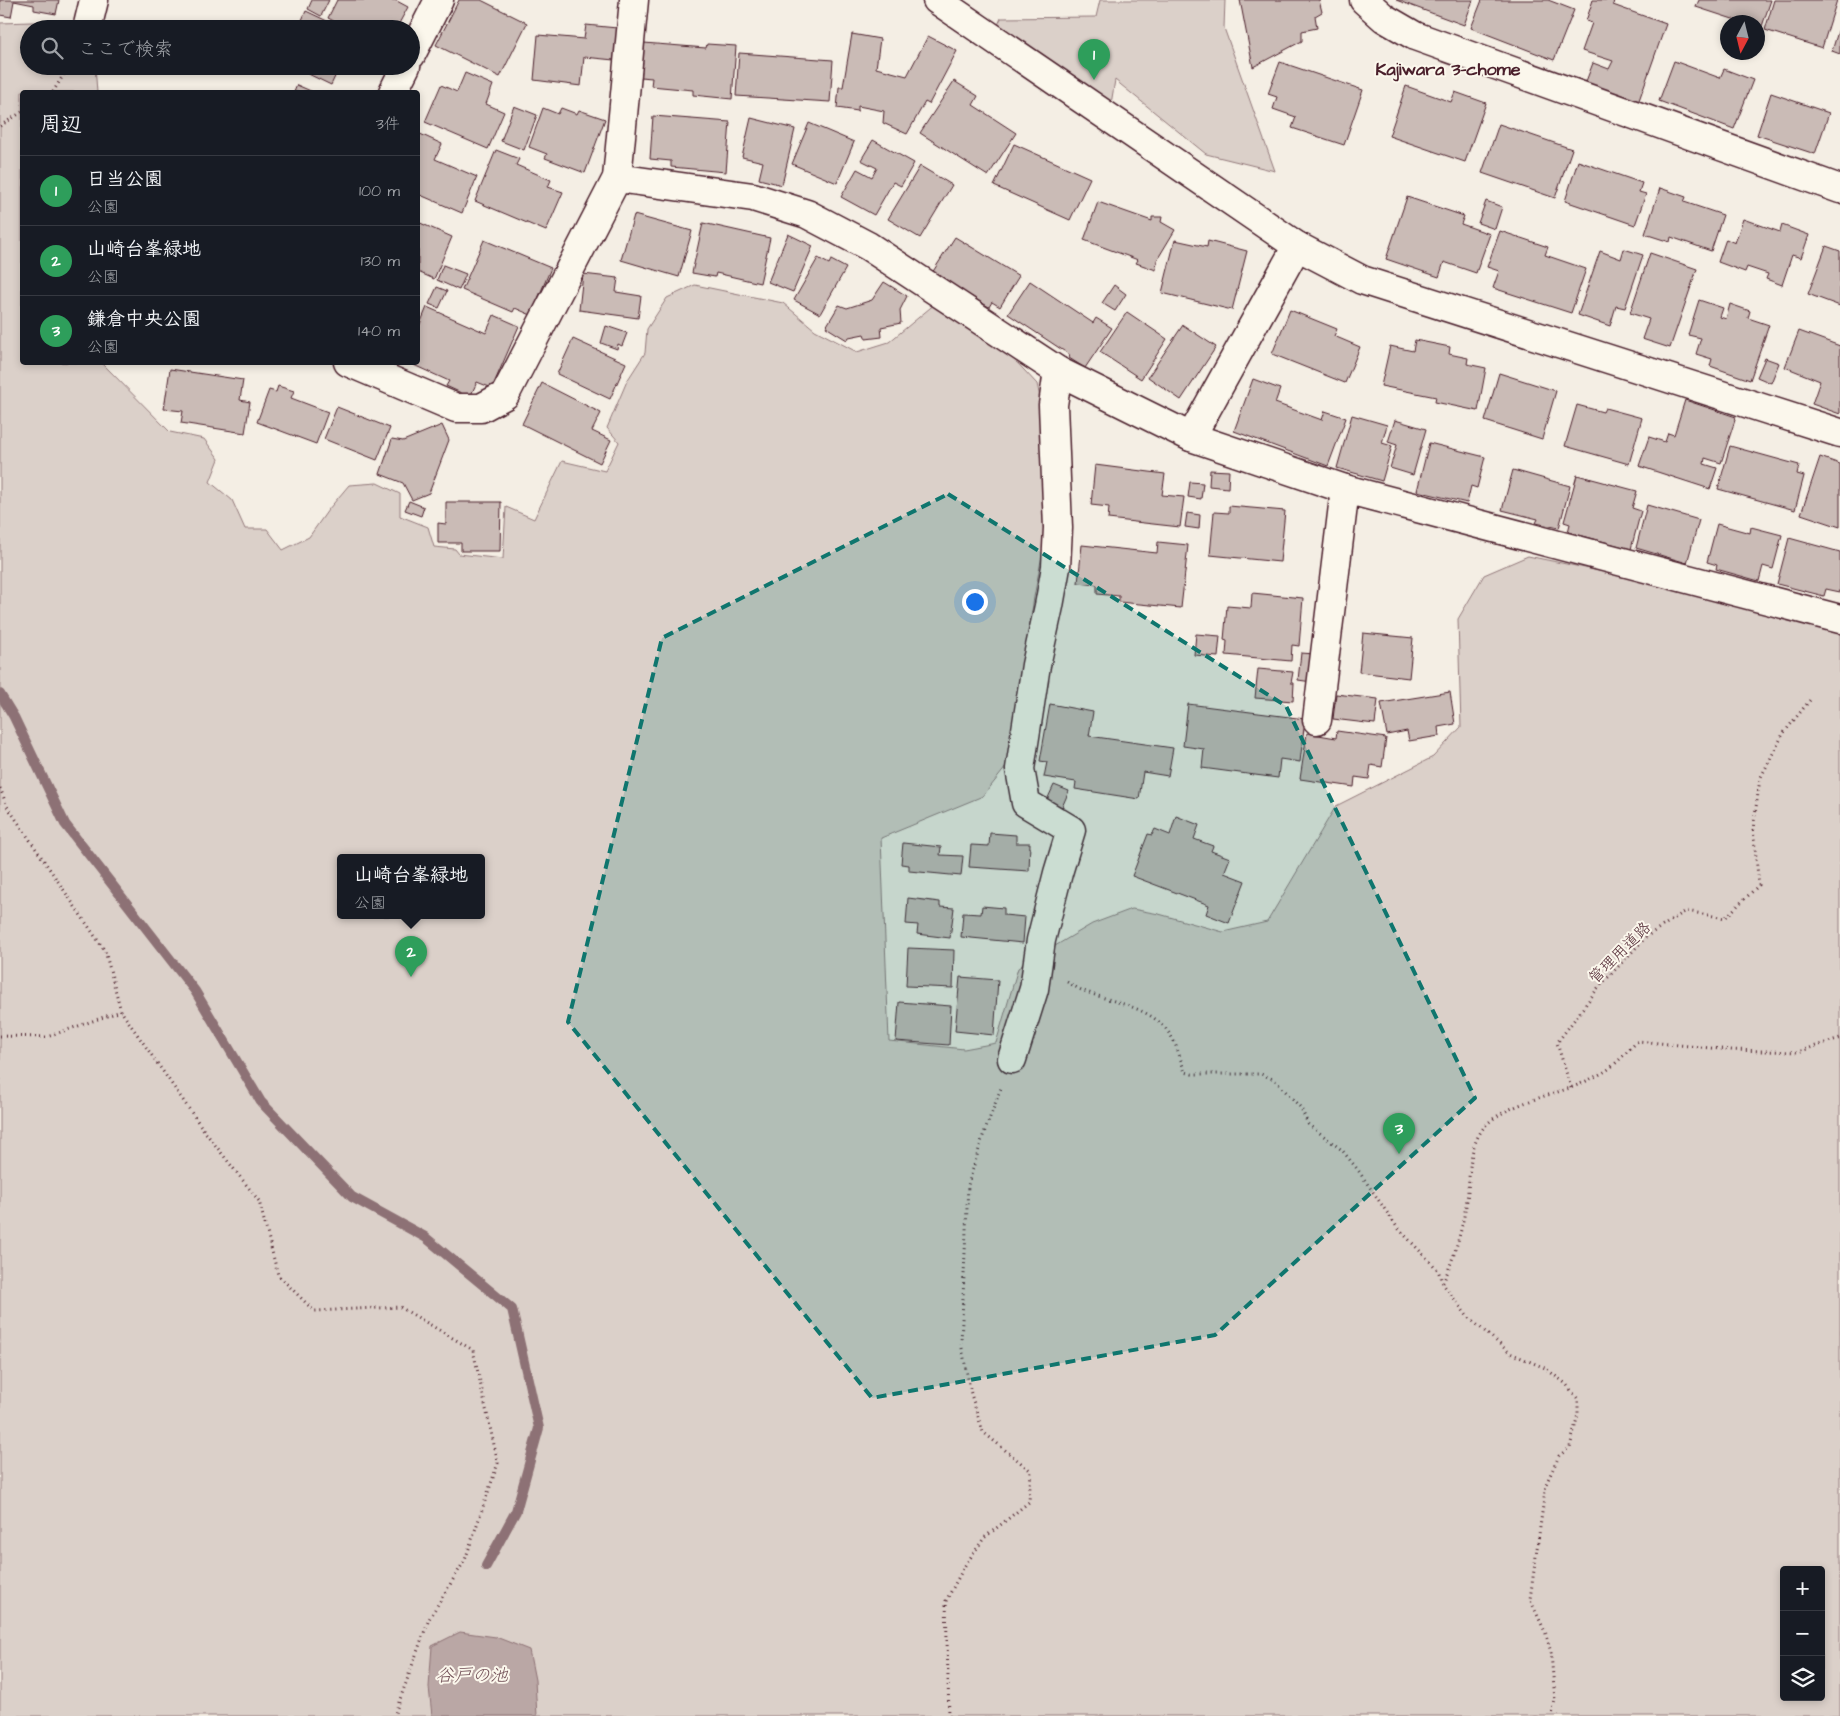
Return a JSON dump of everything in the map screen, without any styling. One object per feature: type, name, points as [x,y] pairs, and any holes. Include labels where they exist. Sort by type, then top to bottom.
[{"type":"street","points":[[89,20],[94,0]]},
{"type":"street","points":[[420,37],[438,0]]},
{"type":"street","points":[[355,365],[456,408],[481,408],[505,395],[617,178],[634,0]]},
{"type":"street","points":[[938,0],[1297,246],[1362,280],[1840,433]]},
{"type":"street","points":[[1364,0],[1384,18],[1415,36],[1840,189]]},
{"type":"street","points":[[393,90],[401,75]]},
{"type":"street","points":[[617,178],[753,197],[807,214],[868,246],[1058,371],[1191,437],[1345,489],[1840,619]]},
{"type":"street","points":[[1191,437],[1297,246]]},
{"type":"street","points":[[1012,1058],[1034,990],[1041,940],[1071,830],[1026,802],[1020,768],[1036,665],[1056,567],[1058,528],[1054,405],[1058,371]]},
{"type":"street","points":[[1317,720],[1345,489]]},
{"type":"path","points":[[54,90],[63,75]]},
{"type":"path","points":[[0,126],[20,113]]},
{"type":"path","name":"管理用道路","points":[[1571,1088],[1557,1043],[1598,988],[1647,936],[1686,910],[1725,918],[1759,884],[1754,829],[1760,779],[1783,734],[1810,700]]},
{"type":"path","points":[[0,788],[7,806],[105,951],[121,1011],[205,1132],[259,1201],[278,1275],[314,1311],[400,1306],[473,1350],[498,1463],[465,1560],[429,1619],[394,1716]]},
{"type":"path","points":[[1041,940],[1060,978],[1082,991],[1135,1008],[1156,1019],[1168,1031],[1175,1042],[1185,1072],[1192,1074],[1261,1074],[1275,1080],[1301,1108],[1308,1124],[1342,1150],[1348,1157],[1397,1228],[1438,1270],[1443,1284],[1468,1317],[1510,1353],[1545,1368],[1559,1378],[1578,1400],[1578,1414],[1570,1447],[1559,1456],[1546,1484],[1530,1598],[1546,1634],[1551,1653],[1555,1700],[1552,1716]]},
{"type":"path","points":[[0,1036],[47,1037],[121,1011]]},
{"type":"path","points":[[1443,1284],[1456,1252],[1467,1199],[1469,1170],[1473,1151],[1480,1132],[1497,1116],[1529,1101],[1571,1088],[1607,1071],[1638,1041],[1731,1050],[1798,1052],[1840,1038]]},
{"type":"path","points":[[949,1716],[946,1601],[964,1567],[984,1538],[1029,1502],[1031,1471],[983,1432],[971,1394],[961,1343],[968,1185],[983,1136],[1012,1058]]},
{"type":"highlighted area","points":[[948,494],[1286,706],[1475,1098],[1215,1335],[872,1398],[568,1022],[662,638]]},
{"type":"shaded area","points":[[1100,0],[1225,0],[1224,28],[1275,171],[1206,154],[1115,80],[1111,104],[998,25],[1001,18],[1096,17]]},
{"type":"shaded area","points":[[20,22],[20,75],[96,75],[97,90],[20,90],[20,365],[104,365],[170,432],[204,439],[219,459],[210,482],[232,500],[245,529],[267,529],[283,550],[309,537],[349,485],[377,483],[400,494],[400,516],[428,527],[434,547],[455,549],[459,554],[503,559],[506,507],[534,519],[562,461],[605,471],[619,442],[607,428],[627,381],[645,353],[647,329],[667,298],[695,285],[783,303],[815,330],[857,352],[889,342],[936,303],[1011,356],[1037,384],[1044,415],[1047,529],[1034,597],[1010,762],[983,796],[881,838],[889,1041],[964,1049],[996,1043],[1018,968],[1092,924],[1132,909],[1159,914],[1223,932],[1267,922],[1336,806],[1433,757],[1461,727],[1458,619],[1484,575],[1528,556],[1709,594],[1840,631],[1840,1716],[0,1716],[0,23]]},
{"type":"water","name":"谷戸の池","points":[[460,1632],[496,1637],[529,1650],[535,1680],[537,1716],[432,1716],[429,1687],[432,1646]]},
{"type":"building","points":[[0,0],[59,0],[56,14],[34,10],[34,5],[14,1],[11,17],[0,15]]},
{"type":"building","points":[[312,0],[329,0],[321,16],[308,9]]},
{"type":"building","points":[[337,0],[395,0],[408,7],[401,20],[332,20],[328,18]]},
{"type":"building","points":[[459,0],[481,0],[527,23],[500,77],[436,45]]},
{"type":"building","points":[[1240,0],[1319,0],[1322,12],[1315,16],[1317,28],[1302,31],[1302,41],[1253,67]]},
{"type":"building","points":[[1396,0],[1473,0],[1464,25]]},
{"type":"building","points":[[1482,0],[1548,0],[1574,10],[1554,60],[1471,28]]},
{"type":"building","points":[[1593,0],[1614,0],[1613,5],[1666,24],[1638,103],[1585,84],[1593,63],[1609,69],[1613,61],[1582,51],[1592,23],[1586,21]]},
{"type":"building","points":[[1699,0],[1771,0],[1765,17],[1765,15],[1721,15],[1696,7]]},
{"type":"building","points":[[1774,0],[1837,0],[1822,48],[1765,30]]},
{"type":"building","points":[[306,11],[325,20],[302,20]]},
{"type":"building","points":[[586,25],[617,28],[614,60],[584,57],[581,86],[534,80],[538,35],[584,39]]},
{"type":"building","points":[[1840,25],[1840,54],[1832,51]]},
{"type":"building","points":[[852,34],[880,39],[876,68],[907,76],[928,36],[957,51],[929,104],[925,102],[907,134],[883,123],[884,111],[858,106],[858,111],[837,108],[839,87],[843,87]]},
{"type":"building","points":[[644,43],[706,48],[707,44],[736,46],[732,99],[693,95],[693,90],[651,86],[652,78],[641,77]]},
{"type":"building","points":[[739,53],[833,60],[830,102],[736,96]]},
{"type":"building","points":[[1674,61],[1720,78],[1724,69],[1753,80],[1734,129],[1659,101]]},
{"type":"building","points":[[1280,62],[1363,90],[1344,145],[1292,128],[1296,117],[1273,109],[1277,97],[1268,94]]},
{"type":"building","points":[[465,73],[493,85],[486,104],[504,112],[488,149],[425,122],[441,85],[457,92]]},
{"type":"building","points":[[310,75],[336,75],[331,85]]},
{"type":"building","points":[[954,81],[978,96],[973,105],[1016,133],[988,176],[920,133]]},
{"type":"building","points":[[297,85],[308,90],[295,90]]},
{"type":"building","points":[[1406,86],[1451,102],[1455,92],[1486,103],[1465,162],[1389,136]]},
{"type":"building","points":[[1771,93],[1829,113],[1815,154],[1757,135]]},
{"type":"building","points":[[514,106],[537,115],[524,150],[501,141]]},
{"type":"building","points":[[543,108],[558,114],[561,108],[577,114],[579,110],[605,119],[585,173],[545,158],[547,154],[529,147]]},
{"type":"building","points":[[653,116],[730,122],[726,172],[671,167],[671,161],[650,159]]},
{"type":"building","points":[[751,118],[795,129],[782,185],[759,179],[763,162],[742,157]]},
{"type":"building","points":[[809,123],[854,142],[837,183],[792,164]]},
{"type":"building","points":[[1499,124],[1572,149],[1555,198],[1482,173]]},
{"type":"building","points":[[420,134],[442,144],[435,159],[477,177],[462,213],[420,195]]},
{"type":"building","points":[[873,140],[914,163],[901,186],[893,182],[874,215],[841,197],[857,169],[872,177],[877,168],[861,160]]},
{"type":"building","points":[[1014,144],[1090,178],[1070,220],[994,186]]},
{"type":"building","points":[[496,150],[519,159],[516,165],[551,180],[548,187],[563,192],[546,231],[475,201]]},
{"type":"building","points":[[1578,161],[1642,183],[1639,192],[1646,194],[1635,225],[1565,201]]},
{"type":"building","points":[[920,166],[952,185],[920,238],[888,219]]},
{"type":"building","points":[[1660,188],[1686,197],[1684,202],[1723,215],[1711,251],[1671,237],[1670,242],[1645,234]]},
{"type":"building","points":[[1407,197],[1464,216],[1461,224],[1490,234],[1476,273],[1444,262],[1439,277],[1386,259]]},
{"type":"building","points":[[1486,201],[1502,207],[1495,229],[1478,223]]},
{"type":"building","points":[[1098,202],[1152,221],[1152,217],[1162,217],[1161,222],[1175,230],[1157,260],[1156,270],[1136,263],[1138,260],[1084,240]]},
{"type":"building","points":[[634,215],[692,231],[679,277],[621,260]]},
{"type":"building","points":[[1743,219],[1780,232],[1782,225],[1809,235],[1801,258],[1792,255],[1782,285],[1766,279],[1768,274],[1747,267],[1745,272],[1718,262],[1726,239],[1735,243]]},
{"type":"building","points":[[420,223],[452,237],[434,279],[420,273]]},
{"type":"building","points":[[703,223],[770,238],[760,283],[716,273],[715,277],[692,273]]},
{"type":"building","points":[[1500,231],[1548,247],[1545,255],[1586,269],[1571,313],[1493,288],[1499,271],[1487,267]]},
{"type":"building","points":[[788,234],[813,246],[793,292],[768,282]]},
{"type":"building","points":[[955,237],[1019,276],[1000,307],[992,302],[989,307],[932,273]]},
{"type":"building","points":[[484,240],[551,268],[531,315],[515,308],[513,312],[462,290]]},
{"type":"building","points":[[1175,240],[1207,247],[1208,241],[1247,251],[1232,310],[1162,293]]},
{"type":"building","points":[[1826,246],[1840,251],[1840,306],[1808,294]]},
{"type":"building","points":[[1624,249],[1643,255],[1625,308],[1616,306],[1610,326],[1578,315],[1600,251],[1621,259]]},
{"type":"building","points":[[1650,253],[1697,269],[1670,348],[1642,339],[1649,319],[1630,313]]},
{"type":"building","points":[[818,258],[829,264],[831,260],[846,268],[820,314],[794,300]]},
{"type":"building","points":[[443,265],[466,274],[459,290],[437,280]]},
{"type":"building","points":[[583,274],[618,278],[616,292],[641,296],[638,318],[579,310]]},
{"type":"building","points":[[1030,281],[1093,323],[1096,318],[1112,328],[1085,368],[1069,358],[1070,355],[1008,314]]},
{"type":"building","points":[[884,282],[907,296],[900,310],[901,323],[881,327],[882,337],[866,339],[864,334],[849,337],[847,340],[826,327],[839,305],[847,308],[872,300]]},
{"type":"building","points":[[1114,285],[1126,294],[1115,311],[1102,303]]},
{"type":"building","points":[[437,287],[447,291],[439,308],[429,304]]},
{"type":"building","points":[[1699,300],[1723,308],[1720,317],[1726,319],[1730,304],[1750,311],[1748,318],[1769,325],[1750,380],[1710,366],[1712,359],[1696,354],[1701,338],[1688,335]]},
{"type":"building","points":[[427,307],[486,333],[494,315],[519,326],[492,388],[477,382],[470,397],[446,386],[449,381],[414,365],[420,365],[420,324]]},
{"type":"building","points":[[1290,310],[1337,329],[1334,336],[1360,347],[1345,383],[1272,354]]},
{"type":"building","points":[[1127,312],[1167,339],[1141,379],[1100,352]]},
{"type":"building","points":[[1183,325],[1216,347],[1181,400],[1148,377]]},
{"type":"building","points":[[606,326],[627,333],[622,346],[618,344],[617,349],[601,343]]},
{"type":"building","points":[[1799,331],[1840,346],[1840,414],[1812,404],[1820,381],[1785,367]]},
{"type":"building","points":[[573,339],[626,363],[610,399],[557,374]]},
{"type":"building","points":[[1415,340],[1450,347],[1449,354],[1468,358],[1467,364],[1486,368],[1478,411],[1435,402],[1436,397],[1381,386],[1390,346],[1413,351]]},
{"type":"building","points":[[1765,358],[1779,363],[1771,383],[1757,377]]},
{"type":"building","points":[[170,369],[243,380],[240,400],[250,402],[245,433],[181,423],[183,411],[164,409]]},
{"type":"building","points":[[1499,373],[1556,391],[1542,439],[1485,421]]},
{"type":"building","points":[[1253,379],[1280,389],[1275,403],[1322,420],[1325,411],[1346,418],[1328,466],[1234,431]]},
{"type":"building","points":[[542,383],[601,413],[592,431],[611,440],[600,463],[522,424]]},
{"type":"building","points":[[278,386],[294,391],[291,398],[328,412],[316,444],[257,422],[269,390],[276,392]]},
{"type":"building","points":[[1685,400],[1736,417],[1721,463],[1705,458],[1704,464],[1717,468],[1710,489],[1639,466],[1649,437],[1665,442],[1668,433],[1674,435]]},
{"type":"building","points":[[1577,405],[1603,412],[1605,408],[1642,418],[1629,464],[1565,446]]},
{"type":"building","points":[[337,407],[390,428],[377,460],[324,439]]},
{"type":"building","points":[[1352,415],[1387,425],[1382,443],[1392,446],[1382,481],[1337,468]]},
{"type":"building","points":[[1395,420],[1426,429],[1413,475],[1390,468],[1397,445],[1388,442]]},
{"type":"building","points":[[442,425],[449,440],[429,493],[412,500],[403,483],[380,474],[392,439],[403,441]]},
{"type":"building","points":[[1429,443],[1485,457],[1477,488],[1471,486],[1467,503],[1417,491]]},
{"type":"building","points":[[1730,446],[1799,465],[1797,474],[1804,476],[1795,510],[1718,489]]},
{"type":"building","points":[[1820,457],[1840,464],[1840,527],[1801,514]]},
{"type":"building","points":[[1095,465],[1165,474],[1162,495],[1184,497],[1180,527],[1108,519],[1109,507],[1091,505]]},
{"type":"building","points":[[1210,470],[1229,471],[1228,488],[1209,486]]},
{"type":"building","points":[[1513,470],[1570,486],[1559,528],[1536,523],[1538,519],[1502,510]]},
{"type":"building","points":[[1577,475],[1637,491],[1632,508],[1641,511],[1631,549],[1568,532],[1570,524],[1564,522]]},
{"type":"building","points":[[1190,482],[1203,483],[1201,499],[1188,497]]},
{"type":"building","points":[[409,501],[424,507],[421,516],[405,510]]},
{"type":"building","points":[[446,502],[501,502],[500,551],[461,551],[461,543],[438,543],[438,523],[446,524]]},
{"type":"building","points":[[1647,505],[1699,520],[1687,563],[1636,548]]},
{"type":"building","points":[[1229,506],[1285,511],[1280,562],[1210,555],[1214,512],[1229,513]]},
{"type":"building","points":[[1187,513],[1200,515],[1199,529],[1185,527]]},
{"type":"building","points":[[1717,524],[1750,533],[1751,527],[1782,535],[1773,569],[1763,566],[1759,581],[1716,569],[1717,565],[1707,562]]},
{"type":"building","points":[[1789,538],[1840,552],[1840,592],[1826,589],[1824,596],[1777,584]]},
{"type":"building","points":[[1158,542],[1188,545],[1181,608],[1119,602],[1119,596],[1097,594],[1097,585],[1078,583],[1082,545],[1157,553]]},
{"type":"building","points":[[1252,593],[1303,598],[1299,646],[1292,645],[1291,661],[1226,655],[1227,641],[1224,640],[1227,606],[1251,608]]},
{"type":"building","points":[[1363,633],[1413,638],[1409,678],[1359,672]]},
{"type":"building","points":[[1196,634],[1220,636],[1218,657],[1194,655]]},
{"type":"building","points":[[1301,653],[1315,654],[1312,682],[1298,680]]},
{"type":"building","points":[[1258,669],[1293,672],[1291,683],[1294,683],[1293,701],[1255,698]]},
{"type":"building","points":[[1450,692],[1455,724],[1438,727],[1439,736],[1409,741],[1407,731],[1387,735],[1381,703]]},
{"type":"building","points":[[1336,694],[1378,699],[1375,724],[1333,719]]},
{"type":"building","points":[[1050,704],[1093,712],[1089,736],[1173,748],[1168,776],[1143,772],[1139,799],[1075,789],[1076,782],[1044,777],[1047,762],[1040,761]]},
{"type":"building","points":[[1188,704],[1305,719],[1300,762],[1280,759],[1278,778],[1202,768],[1204,749],[1183,746]]},
{"type":"building","points":[[1337,731],[1386,738],[1382,767],[1371,765],[1369,779],[1355,777],[1354,787],[1300,779],[1307,733],[1336,738]]},
{"type":"building","points":[[1054,785],[1069,791],[1062,807],[1047,800]]},
{"type":"building","points":[[1176,816],[1199,825],[1194,839],[1213,846],[1211,851],[1230,858],[1224,873],[1245,881],[1229,923],[1206,914],[1209,905],[1132,876],[1148,834],[1152,835],[1155,829],[1170,835]]},
{"type":"building","points":[[990,833],[1016,835],[1016,843],[1030,843],[1029,871],[969,867],[971,845],[989,846]]},
{"type":"building","points":[[903,843],[941,847],[940,855],[963,856],[961,876],[909,871],[909,865],[901,864]]},
{"type":"building","points":[[908,898],[940,902],[940,907],[954,908],[950,938],[917,934],[918,925],[906,924]]},
{"type":"building","points":[[982,906],[1004,908],[1004,915],[1025,917],[1023,943],[961,937],[963,913],[981,914]]},
{"type":"building","points":[[908,948],[954,950],[953,988],[906,986]]},
{"type":"building","points":[[960,977],[998,980],[994,1035],[955,1031]]},
{"type":"building","points":[[899,1002],[951,1006],[949,1045],[896,1041]]},
{"type":"waterway","points":[[0,694],[14,717],[65,824],[195,991],[261,1102],[352,1197],[425,1237],[512,1309],[539,1428],[516,1511],[486,1566]]},
{"type":"place","name":"日当公園","points":[[1094,80]]},
{"type":"place","name":"山崎台峯緑地","points":[[411,977]]},
{"type":"place","name":"鎌倉中央公園","points":[[1399,1154]]},
{"type":"district","name":"Kajiwara 3-chome","points":[[1448,69]]}]
